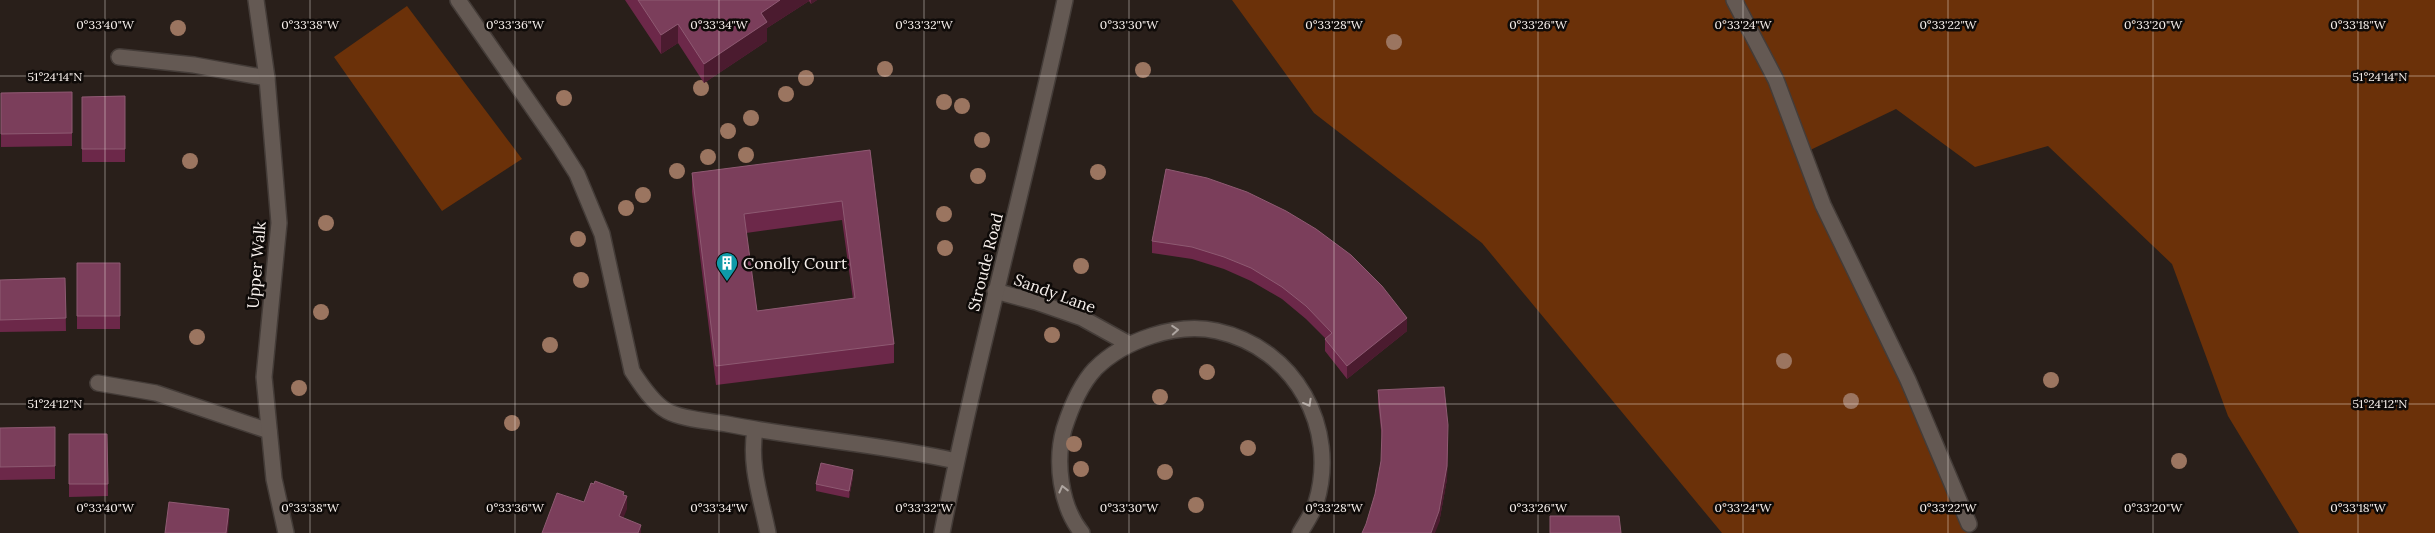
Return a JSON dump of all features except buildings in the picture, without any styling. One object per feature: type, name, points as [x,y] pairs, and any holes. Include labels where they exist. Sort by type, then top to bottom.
[{"type":"street","name":"Upper Walk","points":[[256,0],[266,78],[279,223],[264,377],[274,479],[286,533]]},
{"type":"street","points":[[458,0],[558,144],[579,180],[602,234],[632,371],[645,390],[668,411],[755,430],[917,452],[956,461]]},
{"type":"street","name":"Stroude Road","points":[[942,533],[956,461],[995,291],[1043,103],[1065,0]]},
{"type":"street","points":[[1734,0],[1776,80],[1823,204],[1908,380],[1969,524]]},
{"type":"street","points":[[120,57],[194,65],[266,78]]},
{"type":"street","name":"Sandy Lane","points":[[995,291],[1036,302],[1082,318],[1129,344]]},
{"type":"street","points":[[1082,533],[1076,526],[1062,486],[1060,444],[1072,404],[1095,369],[1129,344],[1171,330],[1217,331],[1259,347],[1293,376],[1315,416],[1323,460],[1316,504],[1300,533]]},
{"type":"street","points":[[98,382],[156,392],[269,431]]},
{"type":"street","points":[[755,430],[752,449],[754,470],[768,533]]},
{"type":"shaded area","points":[[1232,0],[2435,0],[2435,533],[2299,533],[2228,416],[2172,264],[2048,146],[1975,167],[1896,109],[1804,153],[1969,524],[1970,533],[1722,533],[1482,243],[1314,113]]},
{"type":"shaded area","points":[[407,6],[522,159],[442,211],[334,57]]},
{"type":"place","name":"Conolly Court","points":[[727,282]]}]
